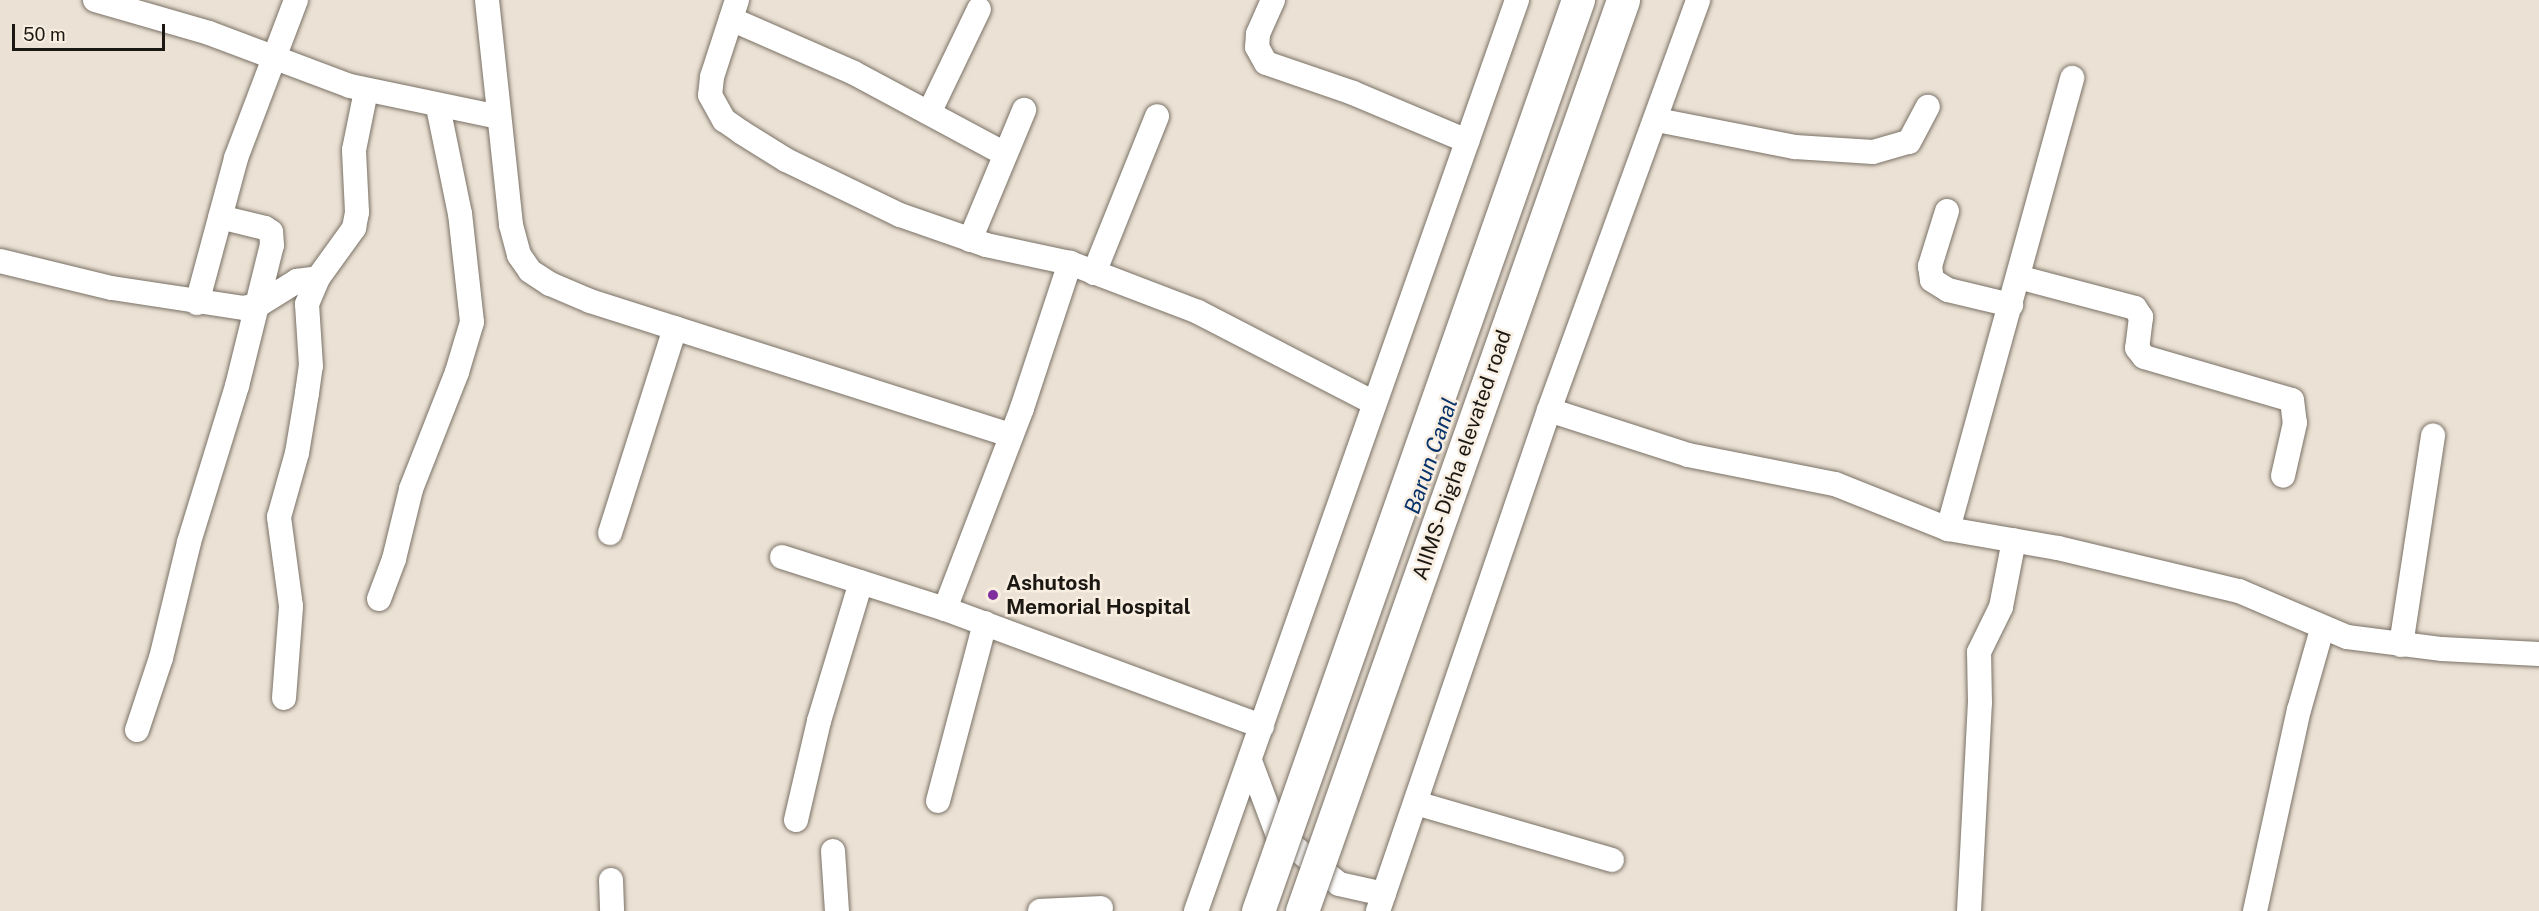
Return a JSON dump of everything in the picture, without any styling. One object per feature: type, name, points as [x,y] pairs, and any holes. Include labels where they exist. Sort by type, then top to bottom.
[{"type":"highway","name":"AIIMS- Digha elevated road","points":[[1258,911],[1578,0]]},
{"type":"highway","name":"AIIMS- Digha elevated road","points":[[1302,911],[1623,0]]},
{"type":"street","points":[[95,0],[209,33],[366,91],[498,117]]},
{"type":"street","points":[[197,303],[240,147],[296,0]]},
{"type":"street","points":[[487,0],[511,225],[519,255],[530,271],[550,284],[591,301],[1011,435]]},
{"type":"street","points":[[1273,0],[1258,34],[1257,47],[1266,63],[1353,93],[1467,141]]},
{"type":"street","points":[[1196,911],[1517,0]]},
{"type":"street","points":[[1250,761],[1277,834],[1339,884],[1381,903],[1550,411],[1657,120],[1698,0]]},
{"type":"street","points":[[1005,154],[734,9],[710,95],[724,120],[813,174],[900,215],[970,240],[1070,263],[1198,312],[1374,403]]},
{"type":"street","points":[[929,113],[979,9]]},
{"type":"street","points":[[1948,529],[2072,78]]},
{"type":"street","points":[[284,698],[291,606],[279,517],[304,417],[311,366],[306,313],[318,278],[354,228],[357,204],[354,150],[366,91]]},
{"type":"street","points":[[379,599],[394,559],[411,489],[457,372],[472,322],[460,214],[438,107]]},
{"type":"street","points":[[1657,120],[1795,147],[1873,152],[1909,142],[1928,107]]},
{"type":"street","points":[[970,240],[1024,110]]},
{"type":"street","points":[[1094,273],[1157,116]]},
{"type":"street","points":[[1947,211],[1930,266],[1932,280],[1948,290],[2011,305]]},
{"type":"street","points":[[137,730],[161,658],[189,542],[260,304],[272,245],[271,231],[220,217]]},
{"type":"street","points":[[0,261],[197,303],[244,308],[260,304],[288,285],[318,278]]},
{"type":"street","points":[[945,609],[1011,435],[1070,263]]},
{"type":"street","points":[[2018,278],[2135,308],[2141,317],[2137,348],[2144,357],[2292,400],[2295,423],[2283,476]]},
{"type":"street","points":[[610,533],[675,328]]},
{"type":"street","points":[[1550,411],[1688,455],[1835,484],[1948,529],[2014,540],[2240,591],[2322,629],[2401,645],[2539,654]]},
{"type":"street","points":[[2401,645],[2433,435]]},
{"type":"street","points":[[1969,911],[1980,703],[1979,652],[2001,607],[2014,540]]},
{"type":"street","points":[[782,557],[985,623],[1262,726]]},
{"type":"street","points":[[796,820],[821,711],[861,582]]},
{"type":"street","points":[[938,801],[985,623]]},
{"type":"street","points":[[2255,911],[2289,754],[2322,629]]},
{"type":"street","points":[[1416,803],[1612,860]]},
{"type":"street","points":[[833,851],[837,911]]},
{"type":"street","points":[[610,880],[612,911]]},
{"type":"street","points":[[1040,911],[1101,908]]},
{"type":"place","name":"Ashutosh Memorial Hospital","points":[[993,595]]},
{"type":"water label","name":"Barun Canal","points":[[1431,456]]}]
